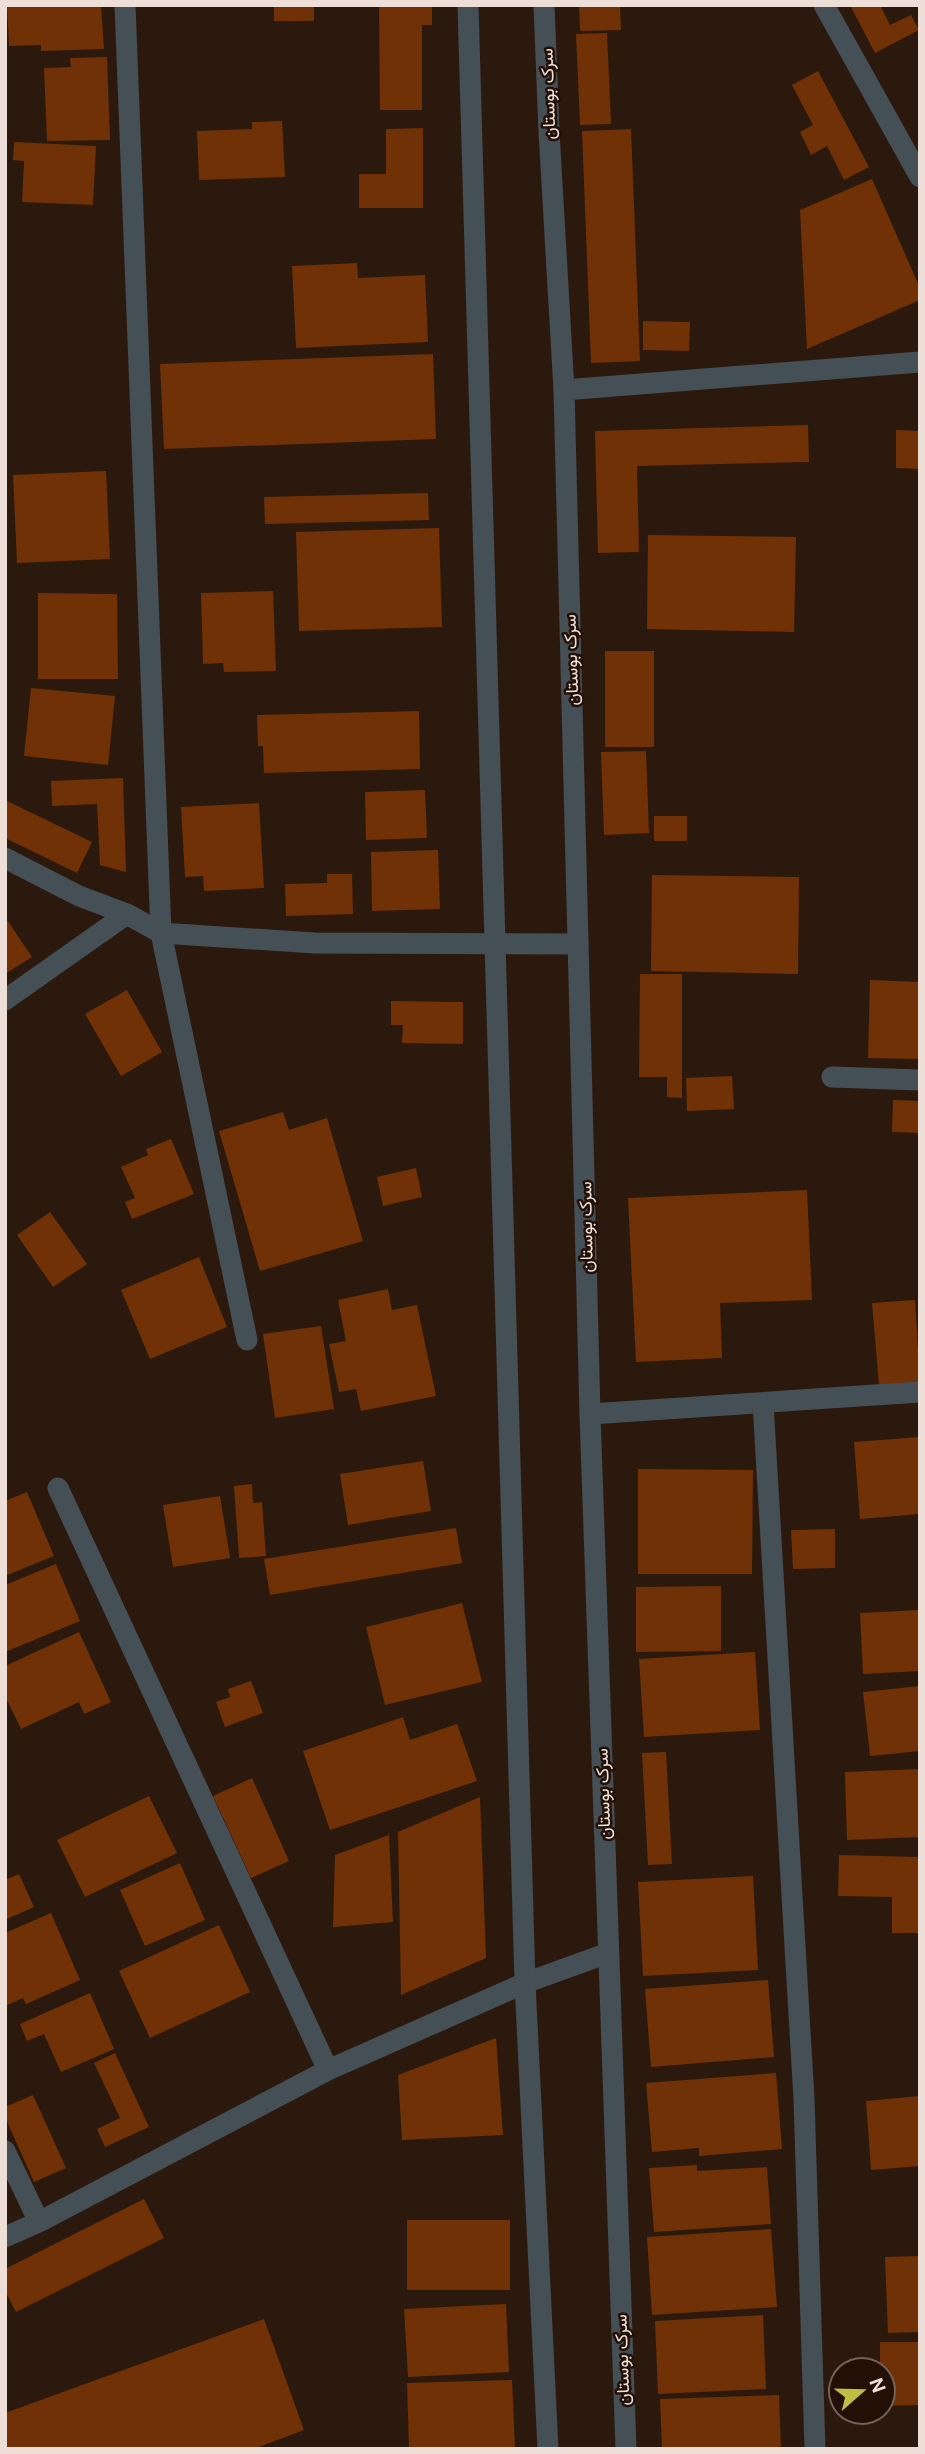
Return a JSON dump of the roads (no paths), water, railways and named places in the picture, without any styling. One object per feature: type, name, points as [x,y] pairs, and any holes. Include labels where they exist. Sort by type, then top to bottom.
[{"type":"street","points":[[125,5],[161,933],[247,1340]]},
{"type":"street","points":[[468,5],[525,1983],[548,2449]]},
{"type":"street","name":"سرک بوستان","points":[[544,5],[564,390],[590,1414],[626,2449]]},
{"type":"street","points":[[824,5],[920,177]]},
{"type":"street","points":[[564,390],[920,362]]},
{"type":"street","points":[[5,858],[79,896],[127,914],[161,933],[315,943],[579,944]]},
{"type":"street","points":[[5,1000],[127,914]]},
{"type":"street","points":[[832,1077],[920,1080]]},
{"type":"street","points":[[590,1414],[920,1392]]},
{"type":"street","points":[[763,1403],[803,2085],[815,2449]]},
{"type":"street","points":[[58,1488],[328,2070]]},
{"type":"street","points":[[5,2237],[328,2070],[525,1983],[608,1953]]},
{"type":"street","points":[[5,2151],[38,2222]]}]
